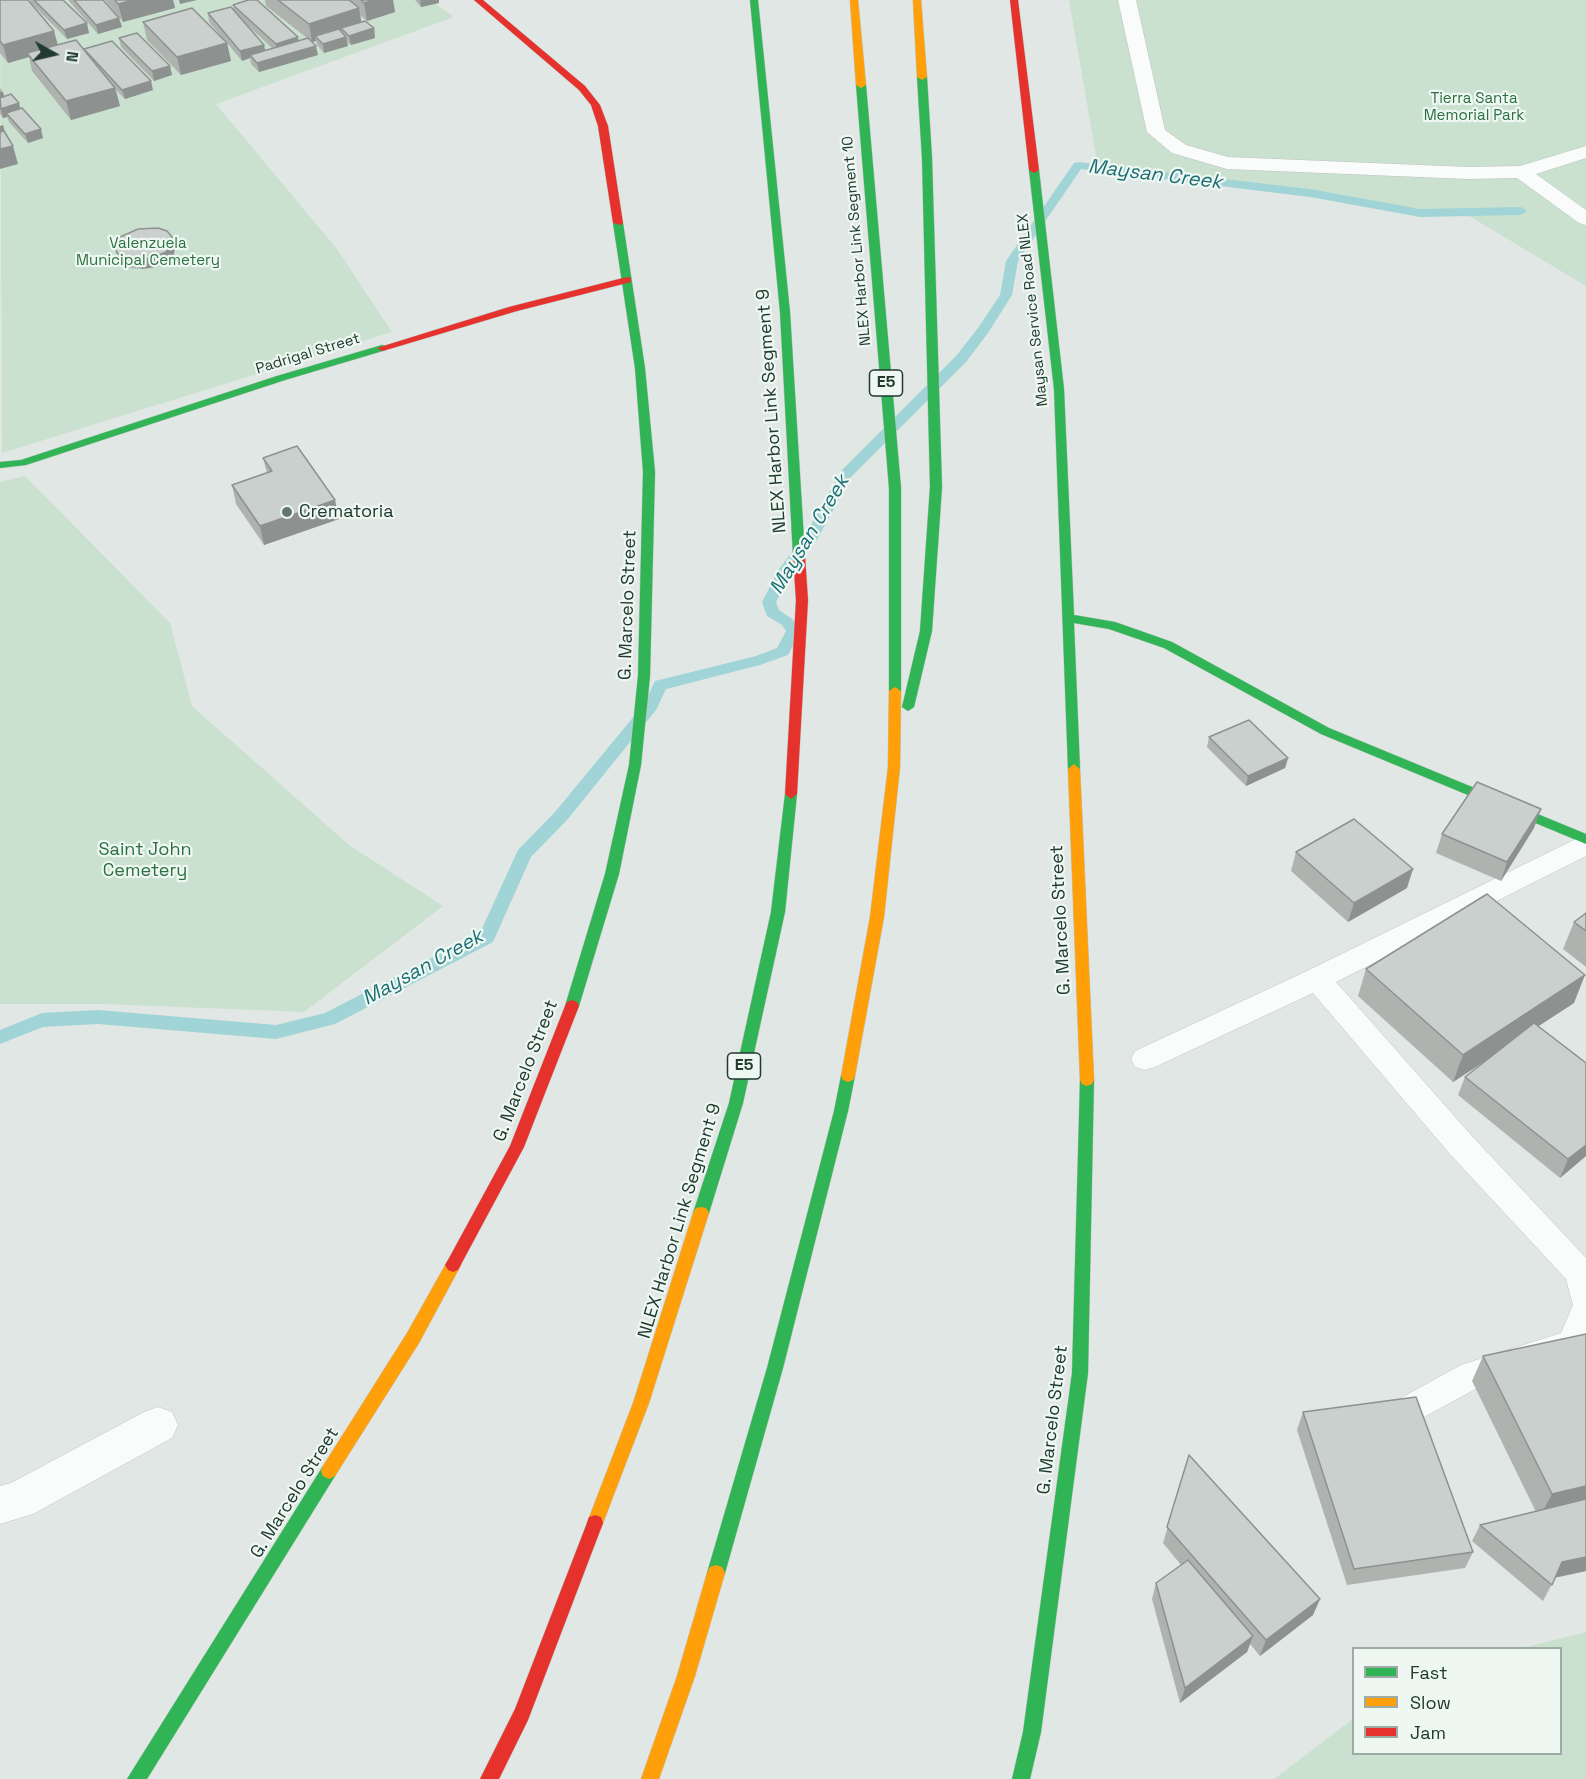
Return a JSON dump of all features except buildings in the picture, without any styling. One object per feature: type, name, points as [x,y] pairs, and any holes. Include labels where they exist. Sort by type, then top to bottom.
[{"type":"main road","name":"G. Marcelo Street","points":[[136,1779],[413,1338],[517,1148],[569,1015],[612,874],[635,765],[644,676],[649,472],[640,368],[603,126],[595,105],[582,88],[478,0]]},
{"type":"main road","name":"NLEX Harbor Link Segment 9","points":[[489,1779],[522,1714],[641,1403],[736,1103],[778,912],[794,769],[802,600],[784,312],[754,0]]},
{"type":"main road","name":"NLEX Harbor Link Segment 10","points":[[854,0],[894,488],[896,600],[894,767]]},
{"type":"main road","points":[[894,767],[926,631],[936,487],[927,158],[917,0]]},
{"type":"main road","name":"Maysan Service Road NLEX","points":[[1014,0],[1057,354],[1069,618]]},
{"type":"main road","name":"Padrigal Street","points":[[0,465],[22,463],[281,378],[513,309],[627,280]]},
{"type":"main road","name":"G. Marcelo Street","points":[[1021,1779],[1032,1732],[1080,1373],[1087,1092],[1074,820],[1069,618]]},
{"type":"main road","points":[[1069,618],[1111,625],[1168,645],[1325,731],[1586,839]]},
{"type":"main road","name":"E5","points":[[650,1779],[686,1676],[775,1368],[841,1111],[877,917],[894,767]]},
{"type":"street","points":[[0,1505],[18,1502],[158,1425]]},
{"type":"lane","points":[[1127,0],[1156,132],[1179,149],[1227,163],[1468,173],[1521,172],[1586,152]]},
{"type":"lane","points":[[1521,172],[1586,219]]},
{"type":"lane","points":[[1145,1059],[1317,979],[1586,844]]},
{"type":"lane","points":[[1317,979],[1460,1144],[1580,1273],[1586,1300]]},
{"type":"lane","points":[[1413,1408],[1472,1375],[1572,1343],[1586,1311]]},
{"type":"green space","name":"Valenzuela Municipal Cemetery","points":[[0,0],[430,0],[454,17],[216,104],[337,249],[392,332],[2,453]]},
{"type":"green space","name":"Tierra Santa Memorial Park","points":[[1069,0],[1586,0],[1586,286],[1471,217],[1333,196],[1098,167]]},
{"type":"green space","name":"Saint John Cemetery","points":[[25,476],[170,623],[192,706],[349,845],[443,906],[304,1012],[105,1004],[0,1004],[0,482]]},
{"type":"green space","points":[[1586,1632],[1586,1779],[1274,1779],[1352,1720],[1352,1755],[1562,1755],[1562,1647],[1526,1647]]},
{"type":"waterway","name":"Maysan Creek","points":[[0,1037],[42,1020],[98,1017],[276,1032],[329,1019],[487,937],[524,854],[561,816],[651,706],[660,685],[760,660],[783,651],[794,631],[787,622],[772,613],[769,602],[786,569],[811,538],[845,475],[961,359],[983,330],[1006,295],[1012,261],[1078,165],[1310,193],[1420,213],[1521,211]]},
{"type":"traffic: fast","points":[[754,0],[785,312],[799,556]]},
{"type":"traffic: fast","points":[[908,707],[926,631],[936,487],[927,158],[922,77]]},
{"type":"traffic: fast","points":[[861,85],[895,488],[895,691]]},
{"type":"traffic: fast","points":[[1034,170],[1059,389],[1074,769]]},
{"type":"traffic: fast","points":[[572,1006],[612,874],[635,765],[644,676],[649,472],[640,368],[618,223]]},
{"type":"traffic: fast","points":[[0,465],[22,463],[281,378],[382,348]]},
{"type":"traffic: fast","points":[[1069,618],[1111,625],[1168,645],[1325,731],[1586,839]]},
{"type":"traffic: fast","points":[[701,1213],[736,1103],[778,912],[791,794]]},
{"type":"traffic: fast","points":[[716,1573],[775,1368],[848,1076]]},
{"type":"traffic: fast","points":[[1021,1779],[1032,1732],[1080,1373],[1087,1080]]},
{"type":"traffic: fast","points":[[136,1779],[329,1471]]},
{"type":"traffic: slow","points":[[854,0],[861,85]]},
{"type":"traffic: slow","points":[[917,0],[922,77]]},
{"type":"traffic: slow","points":[[848,1076],[877,917],[894,767],[895,691]]},
{"type":"traffic: slow","points":[[1074,769],[1087,1080]]},
{"type":"traffic: slow","points":[[595,1523],[641,1403],[701,1213]]},
{"type":"traffic: slow","points":[[329,1471],[413,1338],[453,1265]]},
{"type":"traffic: slow","points":[[650,1779],[686,1676],[716,1573]]},
{"type":"traffic: jam","points":[[478,0],[582,88],[595,105],[603,126],[618,223]]},
{"type":"traffic: jam","points":[[1014,0],[1034,170]]},
{"type":"traffic: jam","points":[[382,348],[513,309],[627,280]]},
{"type":"traffic: jam","points":[[791,794],[802,600],[799,556]]},
{"type":"traffic: jam","points":[[453,1265],[517,1147],[572,1006]]},
{"type":"traffic: jam","points":[[489,1779],[522,1714],[595,1523]]},
{"type":"place","name":"Crematoria","points":[[287,512]]}]
